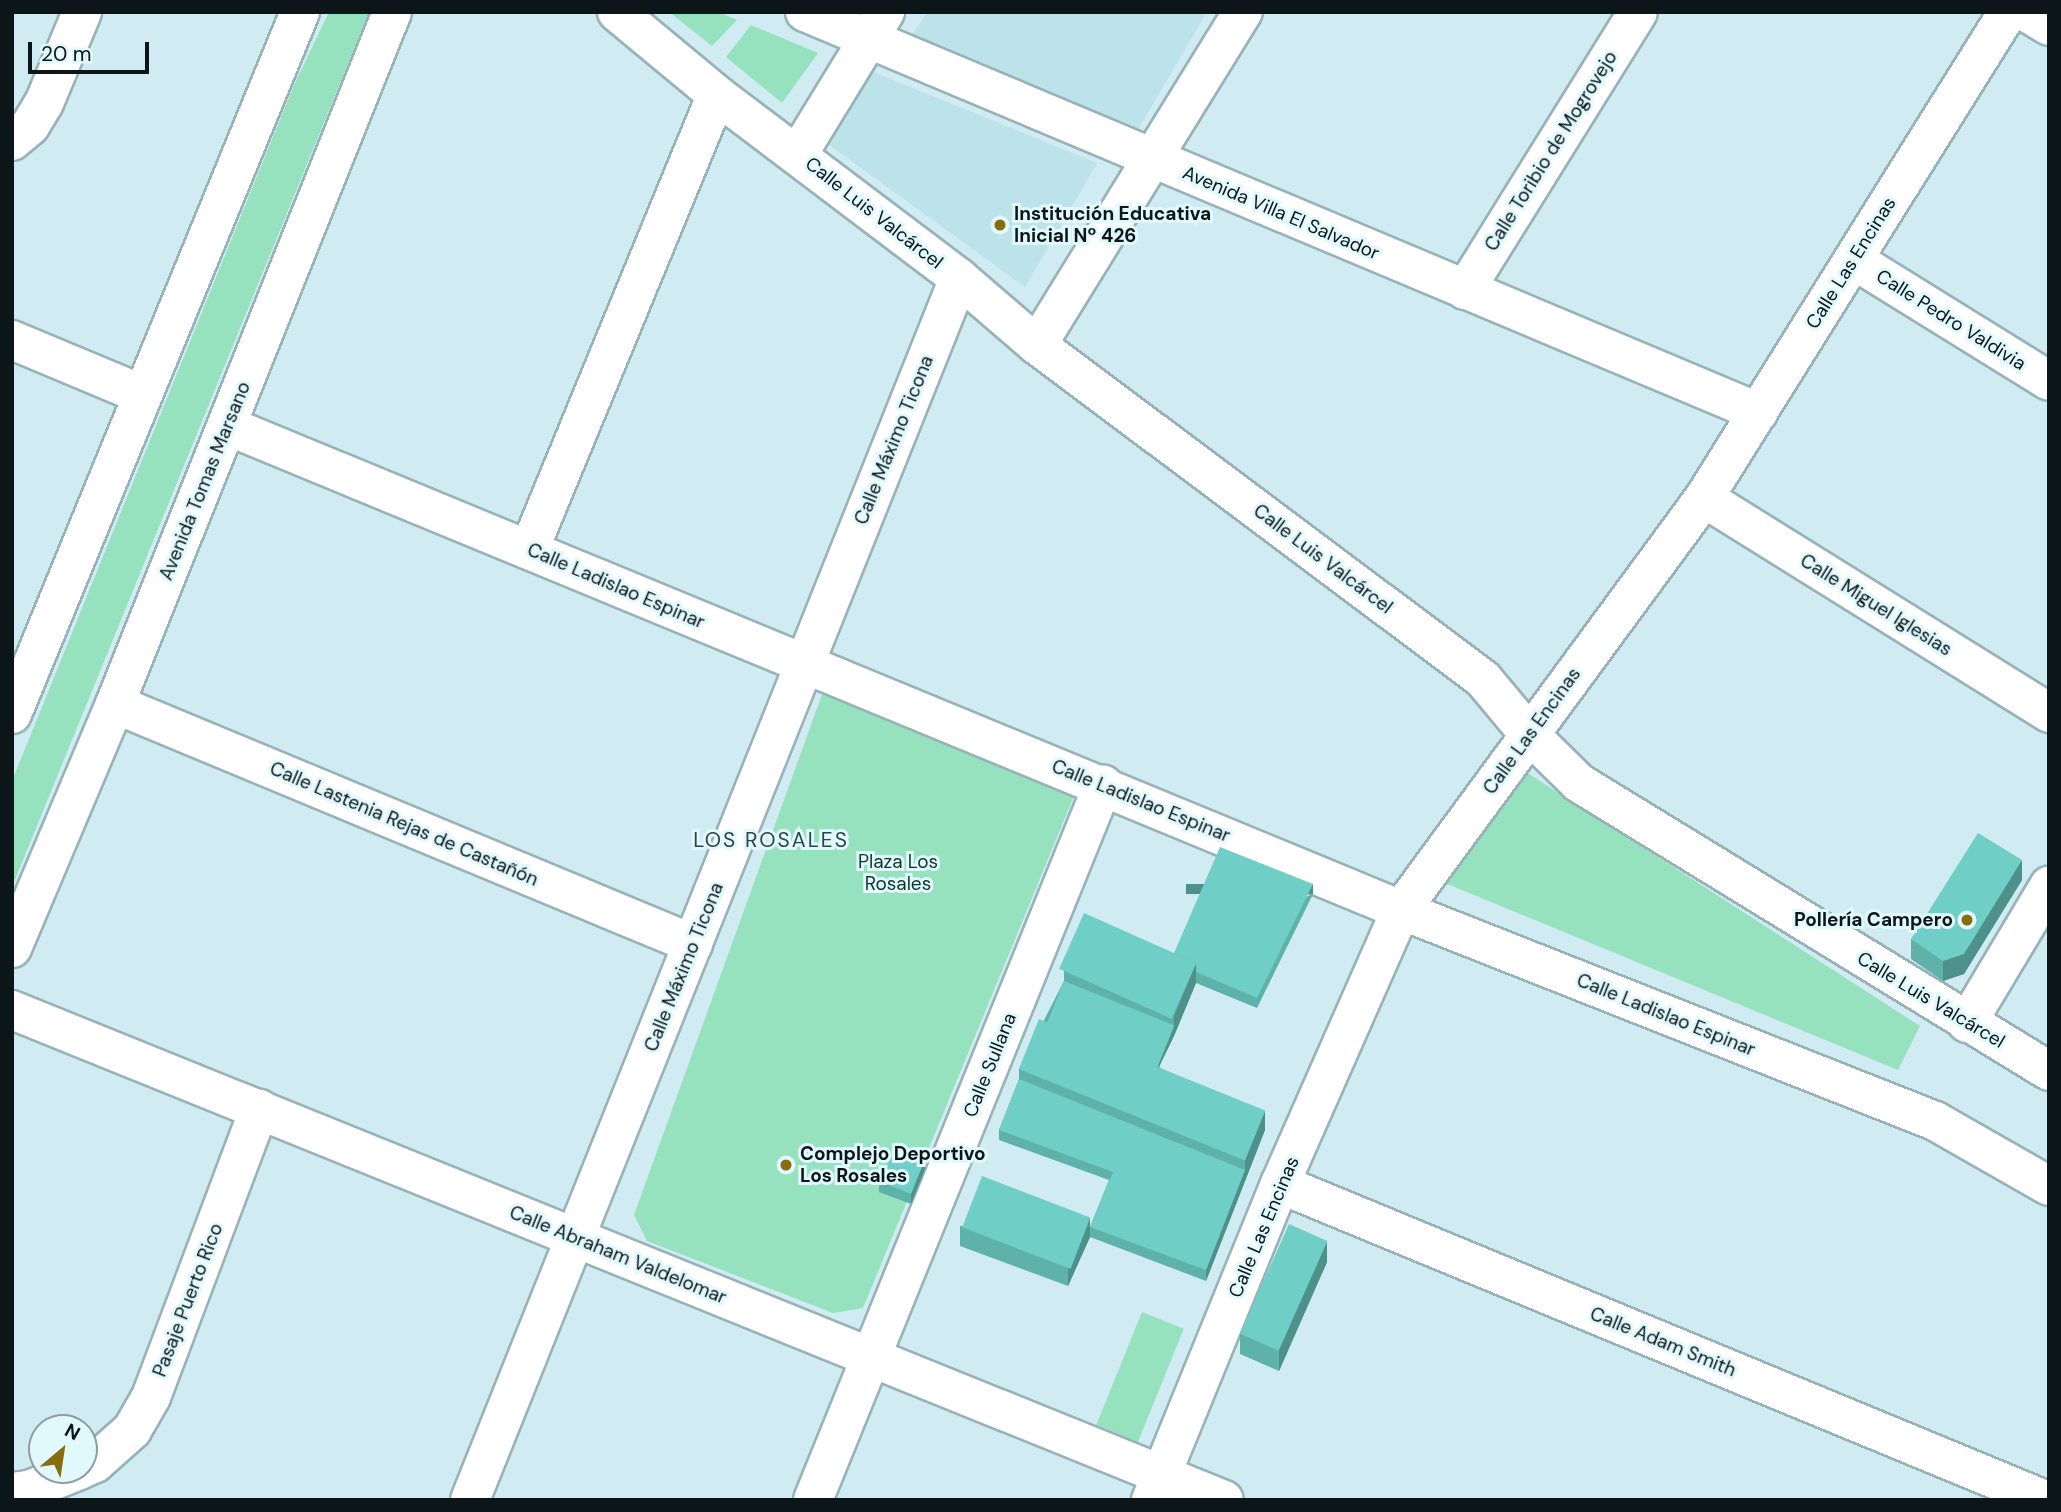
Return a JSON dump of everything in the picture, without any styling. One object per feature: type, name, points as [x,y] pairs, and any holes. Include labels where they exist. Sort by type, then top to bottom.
[{"type":"street","points":[[12,141],[30,126],[44,103],[82,12]]},
{"type":"street","points":[[12,714],[20,670],[141,394],[300,12]]},
{"type":"street","name":"Avenida Tomas Marsano","points":[[12,948],[228,426],[392,12]]},
{"type":"street","name":"Calle Luis Valcárcel","points":[[617,12],[717,95],[959,278],[1037,345],[1483,679],[1529,734],[1579,783],[2049,1071]]},
{"type":"street","name":"Avenida Villa El Salvador","points":[[804,12],[877,26],[1152,158],[1758,412]]},
{"type":"street","points":[[1037,345],[1243,12]]},
{"type":"street","name":"Calle Toribio de Mogrovejo","points":[[1465,290],[1638,12]]},
{"type":"street","name":"Calle Las Encinas","points":[[1156,1487],[1280,1184],[1401,910],[1704,498],[2008,12]]},
{"type":"street","points":[[2026,12],[2049,26]]},
{"type":"street","points":[[798,155],[877,26]]},
{"type":"street","points":[[529,550],[717,95]]},
{"type":"street","name":"Calle Pedro Valdivia","points":[[1854,260],[2049,381]]},
{"type":"street","name":"Calle Máximo Ticona","points":[[470,1500],[959,278]]},
{"type":"street","points":[[12,340],[141,394]]},
{"type":"street","name":"Calle Ladislao Espinar","points":[[228,426],[1401,910],[1935,1122],[2049,1186]]},
{"type":"street","name":"Calle Miguel Iglesias","points":[[1704,498],[2049,713]]},
{"type":"street","name":"Calle Lastenia Rejas de Castañón","points":[[115,704],[693,943]]},
{"type":"street","name":"Calle Sullana","points":[[813,1500],[1103,785]]},
{"type":"street","points":[[1967,1023],[2049,886]]},
{"type":"street","name":"Calle Abraham Valdelomar","points":[[12,1010],[871,1357],[1156,1487],[1224,1500]]},
{"type":"street","name":"Pasaje Puerto Rico","points":[[98,1460],[132,1430],[151,1397],[259,1109]]},
{"type":"street","name":"Calle Adam Smith","points":[[1280,1184],[2045,1500]]},
{"type":"street","name":"Pasaje Puerto Rico","points":[[12,1492],[29,1490],[44,1484]]},
{"type":"shaded area","points":[[927,12],[1207,12],[1136,133],[910,38]]},
{"type":"shaded area","name":"Institución Educativa Inicial Nº 426","points":[[866,69],[1097,163],[1025,287],[828,144]]},
{"type":"green space","points":[[329,12],[369,12],[12,887],[12,781],[294,85]]},
{"type":"green space","points":[[669,12],[718,12],[737,20],[712,46]]},
{"type":"green space","points":[[751,25],[818,53],[782,103],[726,57]]},
{"type":"green space","name":"Plaza Los Rosales","points":[[824,689],[1074,796],[863,1308],[833,1313],[647,1241],[634,1215]]},
{"type":"green space","points":[[1523,770],[1920,1026],[1898,1070],[1445,883]]},
{"type":"green space","points":[[1142,1312],[1184,1329],[1138,1442],[1096,1425]]},
{"type":"building","name":"Pollería Campero","points":[[1978,833],[2022,860],[1964,954],[1943,961],[1911,939]]},
{"type":"building","points":[[1220,847],[1313,884],[1257,998],[1196,972],[1196,963],[1174,953]]},
{"type":"building","points":[[1084,913],[1196,963],[1172,1019],[1059,969]]},
{"type":"building","points":[[1064,981],[1174,1026],[1157,1067],[1047,1023]]},
{"type":"building","points":[[1039,1019],[1265,1110],[1245,1160],[1019,1069]]},
{"type":"building","points":[[1019,1079],[1245,1170],[1206,1270],[1090,1227],[1113,1172],[999,1130]]},
{"type":"building","points":[[896,1149],[925,1159],[911,1194],[879,1181]]},
{"type":"building","points":[[982,1176],[1090,1218],[1071,1269],[962,1227]]},
{"type":"building","points":[[1289,1224],[1327,1241],[1279,1351],[1240,1334]]},
{"type":"place","name":"Institución Educativa Inicial Nº 426","points":[[1000,225]]},
{"type":"place","name":"Pollería Campero","points":[[1967,920]]},
{"type":"place","name":"Complejo Deportivo Los Rosales","points":[[786,1165]]},
{"type":"district","name":"LOS ROSALES","points":[[771,840]]}]
